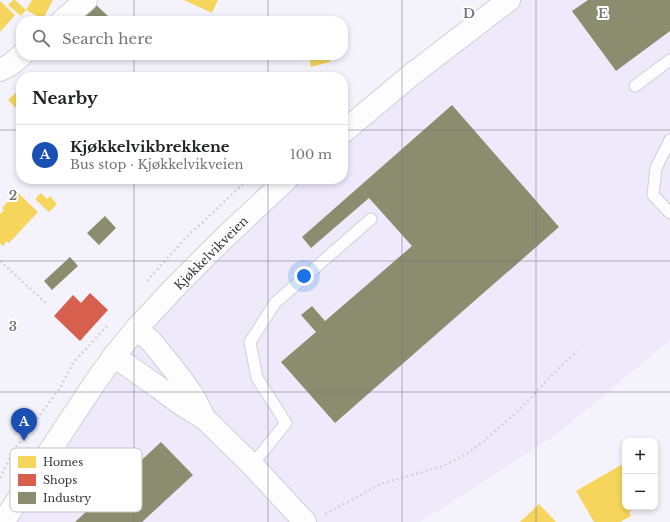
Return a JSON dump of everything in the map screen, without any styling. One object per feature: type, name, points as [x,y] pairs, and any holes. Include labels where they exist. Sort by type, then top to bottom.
[{"type":"main road","points":[[68,16],[86,0]]},
{"type":"main road","points":[[348,128],[411,75],[509,0]]},
{"type":"main road","points":[[0,70],[16,60]]},
{"type":"main road","name":"Kjøkkelvikveien","points":[[52,448],[96,381],[136,329],[212,250],[282,184]]},
{"type":"main road","points":[[136,329],[152,342],[175,371],[192,394],[205,418]]},
{"type":"main road","points":[[114,356],[181,404],[205,418],[252,465],[315,518]]},
{"type":"main road","name":"Kjøkkelvikveien","points":[[3,522],[10,511]]},
{"type":"lane","points":[[635,86],[670,60]]},
{"type":"lane","points":[[670,140],[656,168],[653,195],[670,213]]},
{"type":"lane","points":[[252,465],[286,424],[257,378],[250,342],[275,303],[371,219]]},
{"type":"path","points":[[0,262],[47,304]]},
{"type":"path","points":[[315,518],[382,484],[443,466],[465,455],[483,442],[521,408],[577,351]]},
{"type":"path","points":[[16,448],[60,388],[73,363]]},
{"type":"path","points":[[0,478],[10,459]]},
{"type":"shaded area","points":[[514,0],[670,0],[670,340],[557,434],[420,522],[11,522],[17,512],[142,512],[142,448],[59,448],[99,386],[283,184],[348,184],[348,128]]},
{"type":"building: Homes","points":[[15,0],[26,10],[21,16],[8,5]]},
{"type":"building: Homes","points":[[32,0],[53,0],[45,16],[37,16],[26,10]]},
{"type":"building: Homes","points":[[184,0],[218,0],[212,13]]},
{"type":"building: Homes","points":[[0,1],[15,15],[0,32]]},
{"type":"building: Homes","points":[[310,60],[330,60],[330,62],[311,67]]},
{"type":"building: Homes","points":[[16,93],[16,108],[8,100]]},
{"type":"building: Homes","points":[[17,192],[38,212],[9,243],[7,241],[3,246],[0,243],[0,214],[4,210],[2,208]]},
{"type":"building: Homes","points":[[41,193],[47,199],[50,196],[57,204],[49,212],[35,199]]},
{"type":"building: Homes","points":[[621,465],[622,510],[632,510],[629,512],[631,516],[620,522],[594,522],[576,491]]},
{"type":"building: Homes","points":[[539,504],[556,522],[520,522]]},
{"type":"building: Shops","points":[[90,293],[108,310],[80,341],[54,316],[73,295],[81,303]]},
{"type":"building: Industry","points":[[588,0],[670,0],[670,31],[616,71],[572,11]]},
{"type":"building: Industry","points":[[93,2],[108,16],[79,16]]},
{"type":"building: Industry","points":[[452,105],[559,227],[335,423],[281,362],[316,332],[301,315],[312,306],[325,321],[412,246],[369,198],[311,248],[302,237]]},
{"type":"building: Industry","points":[[105,216],[116,228],[99,245],[87,233]]},
{"type":"building: Industry","points":[[70,257],[78,266],[52,290],[44,281]]},
{"type":"building: Industry","points":[[161,442],[193,475],[142,522],[75,522],[86,512],[142,512],[142,460]]},
{"type":"place","name":"Kjøkkelvikbrekkene","points":[[24,441]]}]
